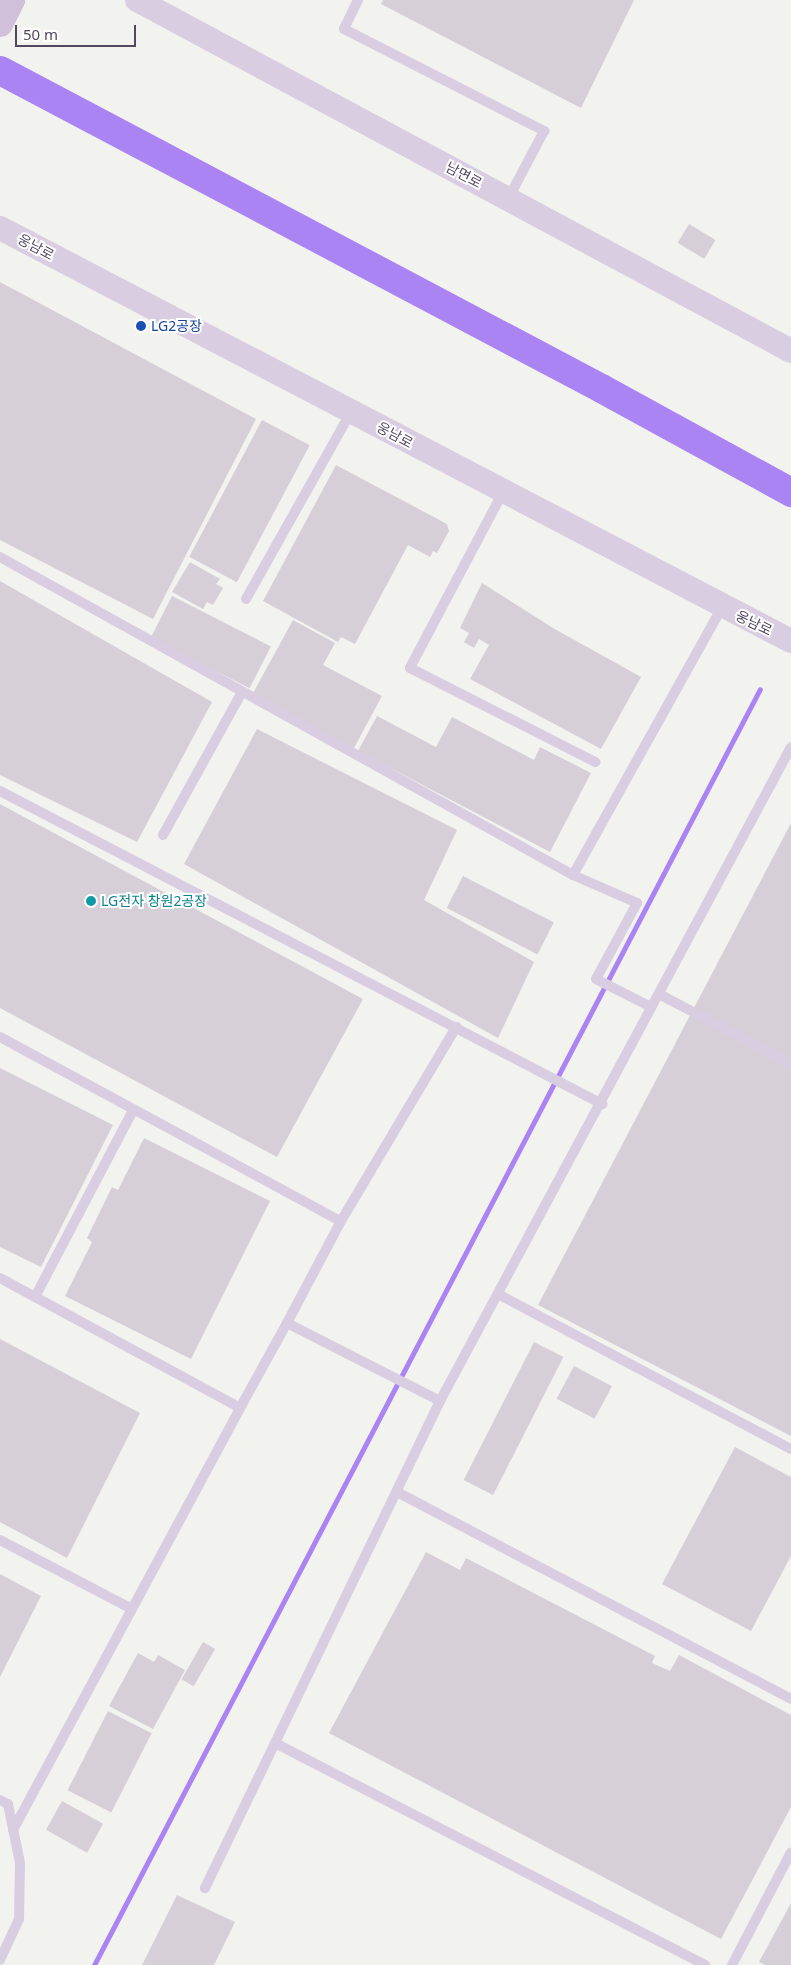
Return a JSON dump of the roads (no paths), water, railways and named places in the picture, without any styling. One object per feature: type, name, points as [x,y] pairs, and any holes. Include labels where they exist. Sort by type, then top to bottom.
[{"type":"main road","points":[[0,24],[12,0]]},
{"type":"street","name":"남면로","points":[[137,0],[791,351]]},
{"type":"street","name":"웅남로","points":[[0,228],[722,607],[791,641]]},
{"type":"lane","points":[[358,0],[344,29],[544,131],[508,199]]},
{"type":"lane","points":[[246,599],[351,412]]},
{"type":"lane","points":[[503,492],[410,668],[595,762]]},
{"type":"lane","points":[[0,557],[573,875],[637,903],[596,979],[651,1007]]},
{"type":"lane","points":[[573,875],[722,607]]},
{"type":"lane","points":[[163,835],[242,692]]},
{"type":"lane","points":[[205,1888],[398,1492],[440,1401],[602,1104],[651,1007],[791,747]]},
{"type":"lane","points":[[0,791],[602,1104]]},
{"type":"lane","points":[[659,994],[791,1064]]},
{"type":"lane","points":[[13,1830],[341,1221],[456,1027]]},
{"type":"lane","points":[[0,1037],[341,1221]]},
{"type":"lane","points":[[35,1297],[133,1110]]},
{"type":"lane","points":[[0,1278],[240,1408]]},
{"type":"lane","points":[[498,1294],[791,1449]]},
{"type":"lane","points":[[287,1324],[408,1387],[440,1401]]},
{"type":"lane","points":[[398,1492],[791,1699]]},
{"type":"lane","points":[[0,1540],[132,1609]]},
{"type":"lane","points":[[275,1743],[705,1965]]},
{"type":"lane","points":[[0,1800],[8,1804],[20,1863],[20,1920],[0,1960]]},
{"type":"lane","points":[[732,1965],[791,1852]]},
{"type":"waterway","points":[[0,70],[601,388],[791,492]]},
{"type":"waterway","points":[[94,1965],[760,689]]},
{"type":"place","name":"LG2공장","points":[[141,326]]},
{"type":"place","name":"LG전자 창원2공장","points":[[91,901]]}]
